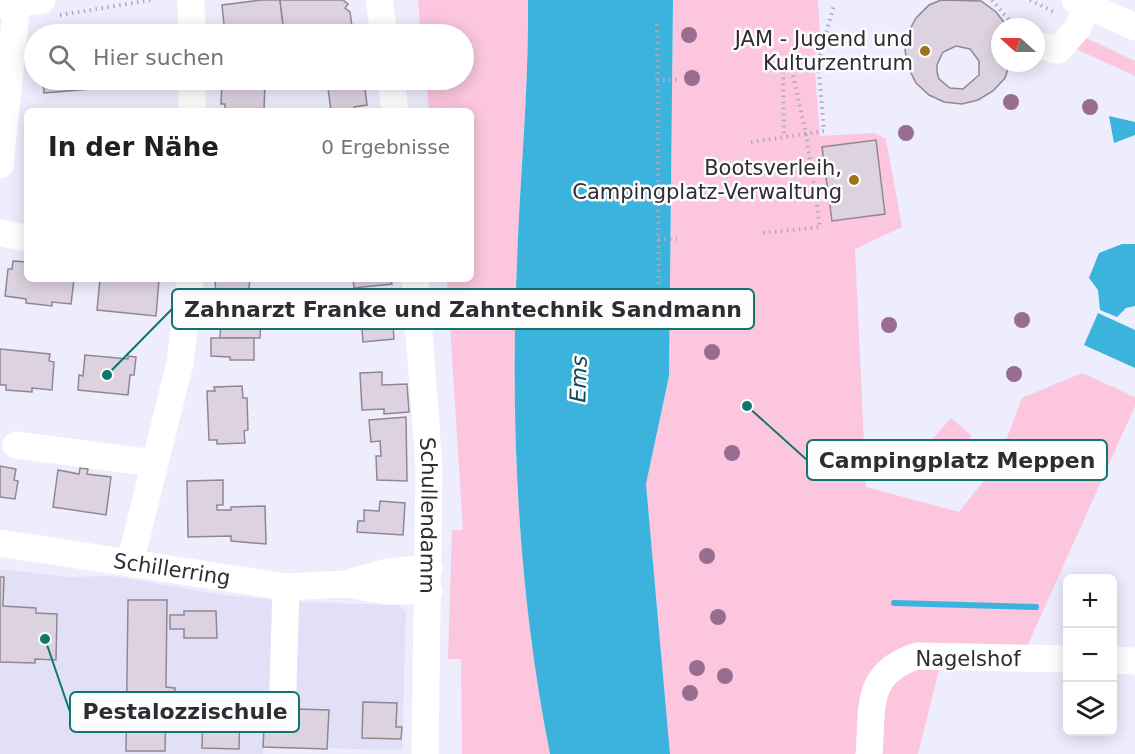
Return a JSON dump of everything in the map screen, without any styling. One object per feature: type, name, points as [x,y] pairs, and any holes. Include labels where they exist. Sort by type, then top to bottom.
[{"type":"street","points":[[191,0],[192,24]]},
{"type":"street","points":[[380,0],[383,24]]},
{"type":"street","points":[[1045,47],[1058,50],[1077,29],[1081,3],[1135,27]]},
{"type":"street","points":[[26,24],[29,6]]},
{"type":"street","points":[[0,165],[24,33]]},
{"type":"street","points":[[192,90],[192,108]]},
{"type":"street","points":[[392,90],[395,108]]},
{"type":"street","points":[[0,234],[24,238]]},
{"type":"street","points":[[130,564],[153,463],[180,363],[190,282]]},
{"type":"street","name":"Schullendamm","points":[[415,282],[429,466],[425,754]]},
{"type":"street","points":[[15,445],[153,463]]},
{"type":"street","name":"Schillerring","points":[[0,543],[286,587],[345,584],[388,591],[429,579]]},
{"type":"street","points":[[283,687],[286,587]]},
{"type":"street","name":"Nagelshof","points":[[869,754],[877,684],[884,672],[901,661],[917,656],[1063,659]]},
{"type":"street","points":[[1117,660],[1135,661]]},
{"type":"path","points":[[29,6],[151,0]]},
{"type":"path","points":[[992,0],[1007,18]]},
{"type":"path","points":[[751,142],[824,131],[818,62],[834,5]]},
{"type":"path","points":[[657,24],[658,313]]},
{"type":"path","points":[[764,233],[820,227],[806,134],[791,66],[783,67],[784,137]]},
{"type":"path","points":[[657,80],[678,80]]},
{"type":"path","points":[[658,239],[677,238]]},
{"type":"shaded area","points":[[418,0],[528,0],[515,324],[516,447],[530,632],[550,754],[462,754],[461,659],[448,659],[452,530],[463,530],[447,282],[474,282],[474,108],[429,108],[427,90],[474,90],[474,24],[420,24]]},
{"type":"shaded area","points":[[673,0],[818,0],[820,35],[814,60],[820,136],[874,133],[886,139],[902,227],[855,249],[866,487],[959,512],[997,464],[1022,398],[1082,373],[1135,397],[1135,406],[1025,651],[897,653],[864,754],[670,754],[646,484],[669,376]]},
{"type":"shaded area","points":[[1080,35],[1135,61],[1135,76],[1074,48]]},
{"type":"shaded area","points":[[951,418],[972,436],[936,476],[916,458]]},
{"type":"shaded area","points":[[0,569],[67,577],[112,576],[223,595],[295,602],[398,605],[406,611],[402,750],[264,747],[263,754],[0,754]]},
{"type":"shaded area","points":[[933,665],[939,670],[918,754],[873,754],[891,677]]},
{"type":"water","name":"Ems","points":[[528,0],[673,0],[669,376],[646,484],[670,754],[550,754],[530,632],[516,447],[515,324]]},
{"type":"water","points":[[1109,116],[1135,122],[1135,135],[1114,143]]},
{"type":"water","points":[[1122,244],[1135,244],[1135,306],[1126,308],[1117,317],[1100,310],[1098,290],[1089,278],[1099,253]]},
{"type":"water","points":[[1098,313],[1135,330],[1135,368],[1084,345]]},
{"type":"building","points":[[280,0],[283,24],[224,24],[222,5]]},
{"type":"building","points":[[280,0],[343,0],[348,4],[345,8],[350,12],[352,24],[283,24]]},
{"type":"building","name":"JAM - Jugend und Kulturzentrum","points":[[941,0],[981,1],[1001,18],[991,18],[991,72],[1007,72],[1005,78],[993,91],[978,100],[962,104],[944,102],[929,95],[916,83],[908,67],[905,50],[908,33],[916,18],[929,5]],"holes":[[[956,46],[970,49],[979,61],[979,75],[963,89],[950,88],[939,79],[937,65],[943,52]]]},
{"type":"building","points":[[44,90],[79,90],[44,93]]},
{"type":"building","points":[[222,90],[265,90],[264,108],[225,108],[225,104],[221,104]]},
{"type":"building","points":[[328,90],[365,90],[367,105],[354,108],[331,108]]},
{"type":"building","name":"Bootsverleih, Campingplatz-Verwaltung","points":[[876,140],[885,214],[832,221],[822,147]]},
{"type":"building","points":[[13,261],[24,262],[24,282],[74,282],[71,304],[52,302],[52,306],[26,303],[26,299],[5,296],[8,269],[12,269]]},
{"type":"building","points":[[100,282],[159,282],[156,316],[97,310]]},
{"type":"building","points":[[215,282],[250,282],[248,297],[216,297]]},
{"type":"building","points":[[353,282],[392,282],[392,284],[354,288]]},
{"type":"building","points":[[377,312],[378,317],[397,316],[398,325],[393,325],[394,339],[363,342],[361,314]]},
{"type":"building","points":[[240,317],[261,317],[260,338],[220,338],[221,321],[240,321]]},
{"type":"building","points":[[211,338],[254,338],[254,360],[230,360],[230,357],[211,356]]},
{"type":"building","points":[[0,349],[50,354],[49,361],[54,362],[52,390],[32,388],[32,392],[6,390],[6,385],[0,385]]},
{"type":"building","points":[[85,355],[128,359],[128,356],[136,357],[134,375],[130,375],[128,395],[78,390],[79,375],[83,376]]},
{"type":"building","points":[[382,372],[382,385],[407,384],[409,412],[384,414],[384,409],[362,410],[360,373]]},
{"type":"building","points":[[242,386],[243,398],[247,398],[248,430],[244,431],[245,443],[217,444],[217,440],[209,440],[207,391],[215,391],[214,387]]},
{"type":"building","points":[[406,417],[407,481],[377,480],[376,456],[381,456],[380,441],[371,442],[369,420]]},
{"type":"building","points":[[0,466],[16,469],[14,480],[18,481],[15,499],[0,497]]},
{"type":"building","points":[[80,468],[88,469],[87,474],[111,477],[106,515],[53,507],[58,470],[79,474]]},
{"type":"building","points":[[223,480],[223,505],[217,505],[217,510],[231,510],[231,507],[265,506],[266,544],[231,541],[231,536],[188,537],[187,481]]},
{"type":"building","points":[[380,501],[405,503],[403,535],[357,532],[358,521],[364,521],[364,510],[379,511]]},
{"type":"building","points":[[0,577],[4,577],[3,606],[36,608],[36,613],[57,614],[56,660],[35,659],[35,663],[0,662]]},
{"type":"building","points":[[128,600],[167,600],[166,687],[175,688],[174,704],[166,704],[165,751],[126,751]]},
{"type":"building","points":[[184,611],[216,611],[217,638],[184,638],[184,629],[170,629],[170,615],[184,615]]},
{"type":"building","points":[[363,702],[397,703],[396,727],[402,727],[401,739],[362,738]]},
{"type":"building","points":[[203,706],[240,707],[239,749],[202,748]]},
{"type":"building","points":[[265,708],[329,710],[327,749],[263,747]]},
{"type":"waterway","points":[[894,603],[1036,607]]},
{"type":"place","name":"JAM - Jugend und Kulturzentrum","points":[[925,51]]},
{"type":"place","name":"Bootsverleih, Campingplatz-Verwaltung","points":[[854,180]]},
{"type":"place","name":"Zahnarzt Franke und Zahntechnik Sandmann","points":[[107,375]]},
{"type":"place","name":"Campingplatz Meppen","points":[[747,406]]},
{"type":"place","name":"Pestalozzischule","points":[[45,639]]}]
